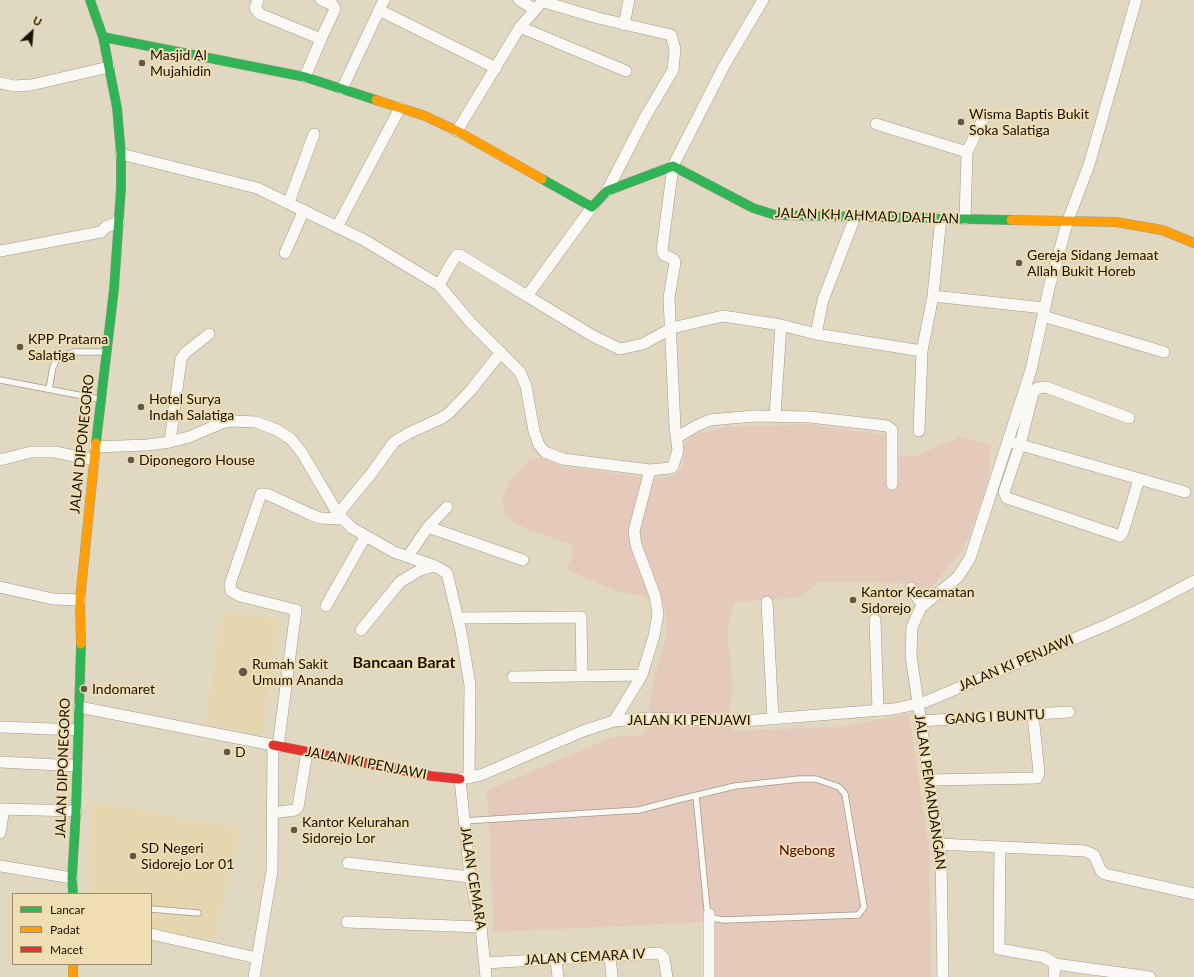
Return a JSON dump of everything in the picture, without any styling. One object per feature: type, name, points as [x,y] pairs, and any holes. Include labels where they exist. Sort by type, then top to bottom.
[{"type":"street","name":"JALAN DIPONEGORO","points":[[73,893],[72,878],[76,811],[79,707],[80,600],[95,446],[107,352],[122,188],[121,154],[116,108],[103,37],[90,0]]},
{"type":"street","points":[[258,0],[255,8],[260,14],[321,39]]},
{"type":"street","points":[[305,77],[335,9],[333,5],[321,0]]},
{"type":"street","points":[[519,0],[534,9]]},
{"type":"street","points":[[624,25],[629,0]]},
{"type":"street","points":[[121,154],[200,174],[249,184],[290,202],[336,227],[364,240],[439,285],[471,323],[520,372],[526,386],[534,431],[539,445],[545,452],[562,459],[650,470],[670,468],[673,466],[678,455],[672,328],[669,298],[675,262],[674,259],[664,254],[662,250],[673,166],[724,66],[763,0]]},
{"type":"street","points":[[911,588],[923,606],[958,577],[970,558],[1031,370],[1044,312],[1068,220],[1089,165],[1136,0]]},
{"type":"street","points":[[457,131],[520,27],[540,3],[547,1],[624,25],[671,35],[675,49],[674,65],[607,191],[592,207],[527,296]]},
{"type":"street","points":[[342,89],[381,5],[496,68]]},
{"type":"street","points":[[520,27],[626,71]]},
{"type":"street","points":[[103,37],[305,77],[400,108],[436,121],[457,131],[592,207]]},
{"type":"street","points":[[0,83],[14,86],[31,85],[109,67]]},
{"type":"street","points":[[336,227],[400,108]]},
{"type":"street","points":[[965,219],[967,152],[983,119]]},
{"type":"street","points":[[876,124],[967,152]]},
{"type":"street","points":[[290,202],[314,134]]},
{"type":"street","points":[[607,191],[673,166]]},
{"type":"street","name":"JALAN KH AHMAD DAHLAN","points":[[673,166],[753,208],[769,214],[789,216],[1116,222],[1162,230],[1194,244]]},
{"type":"street","points":[[285,253],[304,210]]},
{"type":"street","points":[[816,334],[823,300],[855,217]]},
{"type":"street","points":[[919,431],[922,350],[933,296],[941,218]]},
{"type":"street","points":[[0,251],[101,232],[106,227],[118,222]]},
{"type":"street","points":[[439,285],[452,262],[457,255],[460,255],[593,336],[620,349],[643,344],[672,328],[723,316],[781,325],[816,334],[922,350]]},
{"type":"street","points":[[933,296],[1044,312],[1164,352]]},
{"type":"street","points":[[775,416],[781,325]]},
{"type":"street","points":[[170,442],[181,359],[185,352],[210,334]]},
{"type":"street","points":[[254,977],[272,872],[272,813],[276,746],[296,610],[240,596],[231,591],[230,584],[261,494],[267,494],[320,518],[339,516],[394,442],[409,432],[442,418],[449,413],[471,390],[501,352]]},
{"type":"street","points":[[1129,418],[1046,387],[1037,388],[1033,393],[1020,444],[1004,490],[1004,495],[1007,498],[1116,536],[1120,536],[1123,532],[1139,479]]},
{"type":"street","points":[[676,438],[696,426],[710,420],[775,416],[839,420],[890,427],[893,432],[892,484]]},
{"type":"street","points":[[95,446],[147,445],[170,442],[189,437],[232,421],[256,422],[277,430],[291,439],[302,453],[339,516],[365,537],[394,552],[435,566]]},
{"type":"street","points":[[1008,441],[1185,492]]},
{"type":"street","points":[[0,460],[31,452],[55,452],[94,460]]},
{"type":"street","points":[[614,721],[642,675],[654,636],[658,614],[655,596],[636,544],[634,531],[650,470]]},
{"type":"street","points":[[408,556],[428,526],[447,506]]},
{"type":"street","points":[[428,526],[523,560]]},
{"type":"street","points":[[326,606],[365,537]]},
{"type":"street","points":[[361,630],[400,582],[420,570],[435,566]]},
{"type":"street","name":"JALAN CEMARA","points":[[435,566],[447,573],[449,577],[470,685],[464,778],[464,821],[470,877],[481,927],[486,977]]},
{"type":"street","name":"JALAN KI PENJAWI","points":[[79,707],[431,776],[464,778],[500,767],[584,731],[614,721],[648,718],[744,721],[878,710],[918,703],[1109,624],[1145,608],[1194,581]]},
{"type":"street","points":[[0,587],[54,598],[80,600]]},
{"type":"street","points":[[767,602],[773,719]]},
{"type":"street","name":"JALAN PEMANDANGAN","points":[[923,606],[914,620],[911,656],[941,856],[943,977]]},
{"type":"street","points":[[458,618],[581,616],[582,676]]},
{"type":"street","points":[[875,620],[878,710]]},
{"type":"street","points":[[513,677],[642,675]]},
{"type":"street","name":"GANG I BUNTU","points":[[920,721],[1069,712]]},
{"type":"street","points":[[929,780],[1037,778],[1039,773],[1033,715]]},
{"type":"street","points":[[0,727],[78,730]]},
{"type":"street","points":[[272,813],[295,810],[298,807],[307,752]]},
{"type":"street","points":[[0,762],[77,766]]},
{"type":"street","points":[[0,833],[2,809],[76,811]]},
{"type":"street","points":[[939,844],[1085,851],[1094,855],[1101,871],[1106,874],[1194,894]]},
{"type":"street","points":[[1000,847],[998,947],[1001,950],[1044,957],[1055,964],[1101,974],[1150,977]]},
{"type":"street","points":[[348,863],[470,877]]},
{"type":"street","points":[[0,866],[72,878]]},
{"type":"street","points":[[709,914],[709,977]]},
{"type":"street","points":[[347,922],[481,927]]},
{"type":"street","points":[[152,934],[258,958]]},
{"type":"street","name":"JALAN CEMARA IV","points":[[484,963],[659,953],[664,958],[667,977]]},
{"type":"street","points":[[610,956],[612,977]]},
{"type":"street","points":[[556,959],[558,977]]},
{"type":"street","points":[[1054,977],[1055,964]]},
{"type":"street","points":[[73,965],[73,977]]},
{"type":"lane","points":[[49,389],[53,366],[58,357],[74,352],[107,352]]},
{"type":"lane","points":[[0,380],[101,399]]},
{"type":"lane","points":[[464,821],[639,810],[735,786],[799,779],[816,780],[839,787],[845,794],[864,907],[858,915],[724,920],[712,918],[709,914],[696,796]]},
{"type":"lane","points":[[152,909],[198,913]]},
{"type":"shaded area","name":"Rumah Sakit Umum Ananda","points":[[223,611],[280,620],[262,734],[205,724]]},
{"type":"shaded area","points":[[89,801],[241,828],[214,941],[152,928],[152,893],[89,893]]},
{"type":"green space","name":"Ngebong","points":[[808,424],[891,436],[897,457],[915,456],[960,437],[991,444],[988,480],[968,538],[960,554],[924,595],[920,597],[915,596],[902,583],[819,582],[804,594],[795,598],[734,602],[727,631],[733,688],[729,712],[733,731],[841,727],[909,714],[929,848],[931,977],[712,977],[709,922],[494,932],[487,790],[614,737],[644,735],[655,674],[665,643],[666,623],[664,605],[642,596],[616,591],[575,573],[567,568],[573,554],[571,544],[527,529],[513,522],[505,515],[502,500],[510,479],[530,459],[545,457],[560,466],[660,479],[675,475],[681,469],[683,465],[684,445],[693,435],[725,427]]},
{"type":"traffic: fast","points":[[90,0],[103,37],[117,108],[121,154],[121,188],[114,289],[96,443]]},
{"type":"traffic: fast","points":[[103,37],[305,77],[376,100]]},
{"type":"traffic: fast","points":[[542,179],[592,207],[607,191],[673,166],[753,208],[775,215],[1011,220]]},
{"type":"traffic: fast","points":[[73,893],[72,878],[76,811],[81,644]]},
{"type":"traffic: slow","points":[[376,100],[425,116],[457,131],[542,179]]},
{"type":"traffic: slow","points":[[1011,220],[1116,222],[1162,230],[1194,243]]},
{"type":"traffic: slow","points":[[81,644],[80,600],[96,443]]},
{"type":"traffic: slow","points":[[73,965],[73,977]]},
{"type":"traffic: jam","points":[[273,745],[431,776],[460,779]]},
{"type":"place","name":"Masjid Al Mujahidin","points":[[142,63]]},
{"type":"place","name":"Wisma Baptis Bukit Soka Salatiga","points":[[961,122]]},
{"type":"place","name":"Gereja Sidang Jemaat Allah Bukit Horeb","points":[[1019,263]]},
{"type":"place","name":"KPP Pratama Salatiga","points":[[20,347]]},
{"type":"place","name":"Hotel Surya Indah Salatiga","points":[[141,407]]},
{"type":"place","name":"Diponegoro House","points":[[131,460]]},
{"type":"place","name":"Kantor Kecamatan Sidorejo","points":[[853,600]]},
{"type":"place","name":"Rumah Sakit Umum Ananda","points":[[243,672]]},
{"type":"place","name":"Indomaret","points":[[84,689]]},
{"type":"place","name":"D","points":[[227,752]]},
{"type":"place","name":"Kantor Kelurahan Sidorejo Lor","points":[[294,830]]},
{"type":"place","name":"SD Negeri Sidorejo Lor 01","points":[[133,856]]},
{"type":"district","name":"Bancaan Barat","points":[[404,663]]}]
